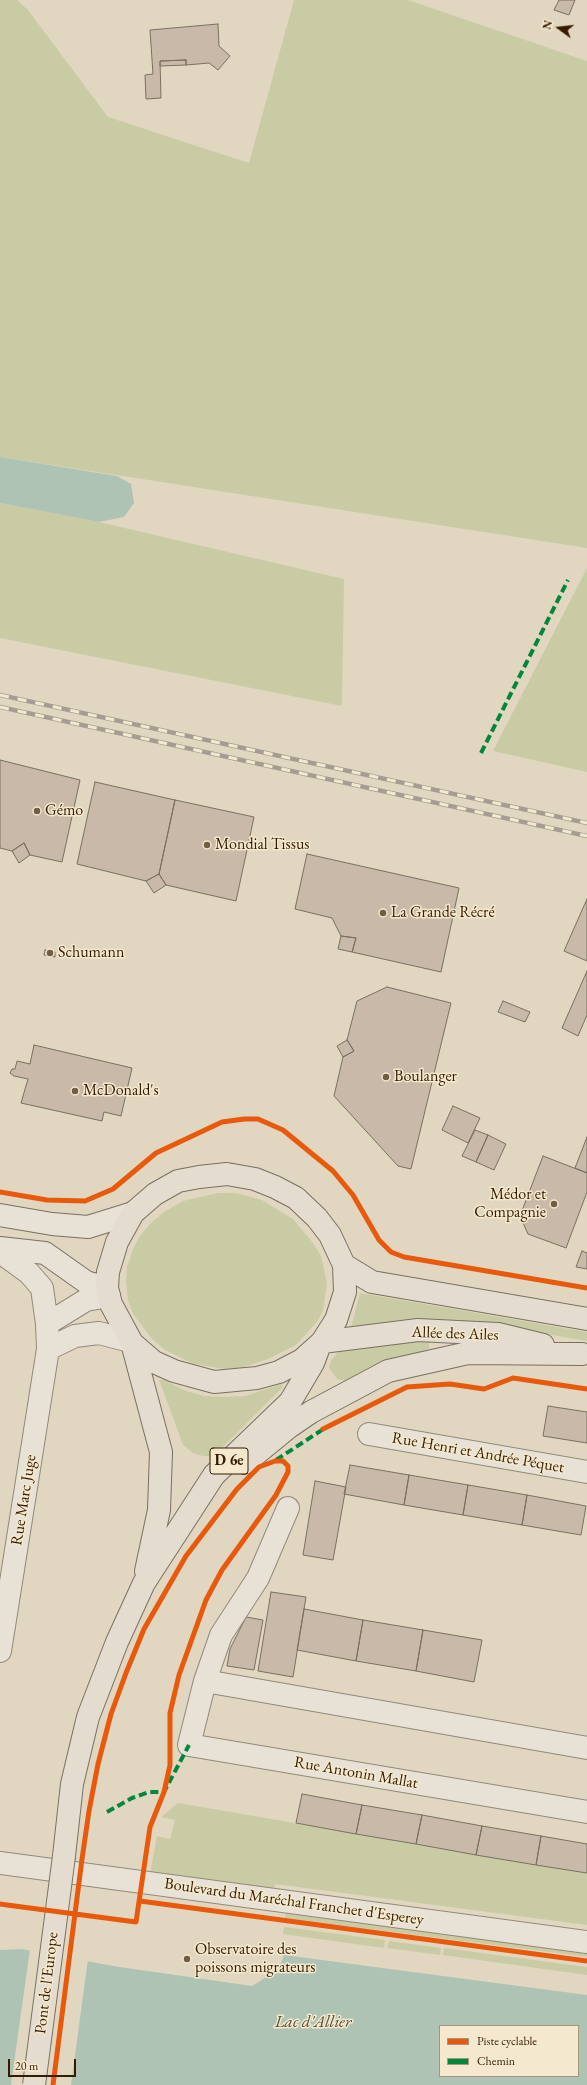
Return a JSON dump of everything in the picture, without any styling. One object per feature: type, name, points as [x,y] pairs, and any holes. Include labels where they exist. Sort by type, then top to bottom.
[{"type":"main road","points":[[227,1174],[255,1179],[296,1198],[317,1218],[330,1235],[344,1265],[345,1292],[336,1320],[321,1344],[302,1360],[279,1372],[257,1378],[214,1382],[174,1371],[154,1362],[131,1342],[111,1304],[108,1292],[108,1272],[117,1242],[133,1213],[155,1194],[178,1181],[198,1176],[227,1174]]},
{"type":"main road","name":"Allée des Ailes","points":[[344,1265],[372,1282],[587,1319]]},
{"type":"main road","name":"Allée des Ailes","points":[[321,1344],[418,1330],[498,1334],[585,1355]]},
{"type":"main road","name":"D 6e","points":[[131,1342],[161,1452],[159,1510],[144,1583]]},
{"type":"main road","name":"D 6e","points":[[144,1583],[214,1475],[290,1402],[313,1363],[321,1344]]},
{"type":"main road","points":[[144,1583],[233,1473],[289,1427],[311,1412],[388,1370],[468,1353],[585,1355]]},
{"type":"main road","name":"Pont de l'Europe","points":[[34,2085],[72,1784],[88,1717],[117,1642],[144,1583]]},
{"type":"street","points":[[0,1215],[52,1224],[88,1227],[133,1213]]},
{"type":"street","points":[[0,1248],[45,1253],[86,1282],[108,1292]]},
{"type":"street","name":"Rue Marc Juge","points":[[0,1252],[29,1273],[42,1288],[47,1324],[48,1349],[0,1651]]},
{"type":"street","points":[[47,1324],[86,1300],[108,1292]]},
{"type":"street","points":[[48,1349],[75,1336],[99,1333],[131,1342]]},
{"type":"street","name":"Rue Henri et Andrée Péquet","points":[[369,1434],[587,1472]]},
{"type":"street","name":"Rue Antonin Mallat","points":[[288,1508],[258,1578],[221,1635],[205,1681],[189,1745],[587,1812]]},
{"type":"street","points":[[205,1681],[587,1748]]},
{"type":"street","name":"Boulevard du Maréchal Franchet d'Esperey","points":[[0,1863],[587,1942]]},
{"type":"green space","points":[[0,0],[17,0],[28,10],[108,117],[249,163],[294,0],[408,0],[587,61],[587,548],[0,457]]},
{"type":"green space","points":[[0,503],[99,522],[344,579],[342,706],[0,638]]},
{"type":"green space","points":[[587,568],[587,772],[493,751]]},
{"type":"green space","points":[[218,1193],[236,1193],[262,1200],[293,1219],[313,1243],[321,1256],[327,1283],[323,1311],[317,1322],[296,1345],[268,1359],[241,1368],[225,1369],[194,1364],[165,1350],[152,1339],[133,1314],[128,1300],[126,1281],[127,1267],[139,1237],[150,1224],[164,1212],[183,1201]]},
{"type":"green space","points":[[360,1293],[587,1332],[587,1341],[510,1328],[440,1320],[409,1319],[351,1327]]},
{"type":"green space","points":[[424,1339],[429,1342],[429,1349],[372,1366],[345,1381],[337,1379],[329,1368],[331,1361],[338,1352],[362,1346]]},
{"type":"green space","points":[[159,1380],[164,1380],[186,1391],[205,1396],[222,1397],[245,1396],[281,1384],[283,1385],[282,1388],[218,1452],[210,1456],[203,1456],[193,1453],[183,1445]]},
{"type":"green space","points":[[178,1803],[587,1873],[587,1925],[275,1884],[274,1890],[150,1874],[157,1836],[170,1839],[175,1820],[161,1817]]},
{"type":"green space","points":[[286,1910],[587,1949],[587,1957],[285,1918]]},
{"type":"green space","points":[[284,1927],[385,1940],[384,1948],[283,1934]]},
{"type":"green space","points":[[389,1941],[441,1948],[440,1955],[387,1948]]},
{"type":"green space","points":[[444,1948],[587,1967],[587,1975],[443,1955]]},
{"type":"water","points":[[0,457],[117,476],[131,484],[134,503],[124,517],[99,522],[0,503]]},
{"type":"water","name":"Lac d'Allier","points":[[22,1949],[113,1966],[252,1986],[278,1970],[284,1955],[587,1995],[587,2085],[0,2085],[0,1950]]},
{"type":"pier","points":[[30,1949],[88,1959],[71,2085],[11,2085]]},
{"type":"building","points":[[559,0],[575,0],[569,15],[554,10]]},
{"type":"building","points":[[218,24],[219,46],[230,56],[218,70],[209,63],[186,65],[186,60],[160,61],[161,98],[146,99],[145,75],[153,74],[150,30]]},
{"type":"building","points":[[186,60],[186,65],[160,66],[160,61]]},
{"type":"building","name":"Gémo","points":[[0,760],[80,780],[62,862],[30,855],[24,843],[12,851],[0,848]]},
{"type":"building","points":[[95,782],[175,800],[159,874],[146,881],[77,864]]},
{"type":"building","name":"Mondial Tissus","points":[[175,800],[254,817],[236,901],[166,885],[159,874]]},
{"type":"building","points":[[24,843],[30,855],[19,863],[12,851]]},
{"type":"building","name":"La Grande Récré","points":[[307,854],[459,888],[441,972],[352,952],[356,938],[341,936],[332,918],[295,909]]},
{"type":"building","points":[[159,874],[166,885],[154,893],[146,881]]},
{"type":"building","points":[[587,899],[587,961],[564,951]]},
{"type":"building","points":[[341,936],[356,938],[352,952],[338,949]]},
{"type":"building","name":"Schumann","points":[[45,950],[55,952],[55,957],[44,955]]},
{"type":"building","points":[[587,971],[587,1015],[578,1036],[562,1028]]},
{"type":"building","name":"Boulanger","points":[[387,987],[451,1003],[411,1169],[398,1166],[334,1096],[343,1057],[354,1051],[347,1040],[357,1001]]},
{"type":"building","points":[[503,1001],[530,1012],[525,1022],[498,1012]]},
{"type":"building","points":[[347,1040],[354,1051],[343,1057],[337,1046]]},
{"type":"building","name":"McDonald's","points":[[34,1045],[132,1068],[121,1116],[104,1112],[102,1121],[21,1103],[28,1079],[14,1076],[10,1073],[12,1069],[15,1069],[17,1061],[30,1064]]},
{"type":"building","points":[[453,1106],[480,1118],[468,1143],[442,1130]]},
{"type":"building","points":[[475,1130],[488,1135],[476,1162],[462,1156]]},
{"type":"building","points":[[488,1135],[506,1144],[494,1170],[476,1162]]},
{"type":"building","points":[[587,1137],[587,1173],[575,1168]]},
{"type":"building","name":"Médor et Compagnie","points":[[543,1156],[587,1173],[587,1192],[566,1248],[528,1234],[520,1216]]},
{"type":"building","points":[[582,1251],[587,1253],[587,1269],[576,1267]]},
{"type":"building","points":[[548,1406],[587,1412],[587,1443],[543,1436]]},
{"type":"building","points":[[350,1465],[409,1475],[404,1505],[344,1494]]},
{"type":"building","points":[[409,1475],[468,1485],[463,1515],[404,1505]]},
{"type":"building","points":[[315,1481],[346,1487],[333,1560],[303,1555]]},
{"type":"building","points":[[468,1485],[527,1495],[522,1525],[463,1515]]},
{"type":"building","points":[[527,1495],[586,1506],[581,1535],[522,1525]]},
{"type":"building","points":[[271,1592],[306,1597],[293,1677],[258,1671]]},
{"type":"building","points":[[304,1609],[363,1620],[356,1661],[297,1650]]},
{"type":"building","points":[[246,1617],[263,1620],[254,1670],[227,1666],[230,1649]]},
{"type":"building","points":[[363,1620],[423,1630],[416,1671],[356,1661]]},
{"type":"building","points":[[423,1630],[482,1640],[474,1682],[416,1671]]},
{"type":"building","points":[[302,1794],[362,1805],[356,1834],[296,1823]]},
{"type":"building","points":[[362,1805],[422,1815],[416,1844],[356,1834]]},
{"type":"building","points":[[422,1815],[482,1826],[476,1855],[416,1844]]},
{"type":"building","points":[[482,1826],[541,1836],[536,1865],[476,1855]]},
{"type":"building","points":[[541,1836],[587,1844],[587,1873],[536,1865]]},
{"type":"railway","points":[[0,695],[587,823]]},
{"type":"railway","points":[[0,707],[587,836]]},
{"type":"marked path","points":[[481,753],[568,580]]},
{"type":"marked path","points":[[276,1460],[325,1428]]},
{"type":"marked path","points":[[107,1812],[132,1798],[149,1792],[164,1792],[189,1745]]},
{"type":"cycle path","points":[[0,1192],[47,1200],[85,1201],[113,1189],[156,1153],[222,1122],[258,1119],[283,1130],[333,1171],[353,1195],[379,1240],[391,1252],[404,1257],[587,1288]]},
{"type":"cycle path","points":[[323,1429],[407,1387],[450,1384],[484,1389],[513,1378],[587,1389]]},
{"type":"cycle path","points":[[0,1904],[7,1905],[136,1922],[150,1827],[164,1792],[170,1765],[170,1713],[179,1675],[206,1600],[222,1570],[276,1495],[288,1472],[288,1466],[283,1461],[275,1461],[259,1467],[237,1489],[186,1556],[144,1629],[126,1673],[111,1714],[98,1764],[89,1811],[82,1859],[53,2085]]},
{"type":"cycle path","points":[[140,1901],[587,1961]]},
{"type":"place","name":"Gémo","points":[[37,811]]},
{"type":"place","name":"Mondial Tissus","points":[[207,845]]},
{"type":"place","name":"La Grande Récré","points":[[383,913]]},
{"type":"place","name":"Schumann","points":[[50,953]]},
{"type":"place","name":"Boulanger","points":[[386,1077]]},
{"type":"place","name":"McDonald's","points":[[75,1091]]},
{"type":"place","name":"Médor et Compagnie","points":[[554,1204]]},
{"type":"place","name":"Observatoire des poissons migrateurs","points":[[187,1959]]}]
